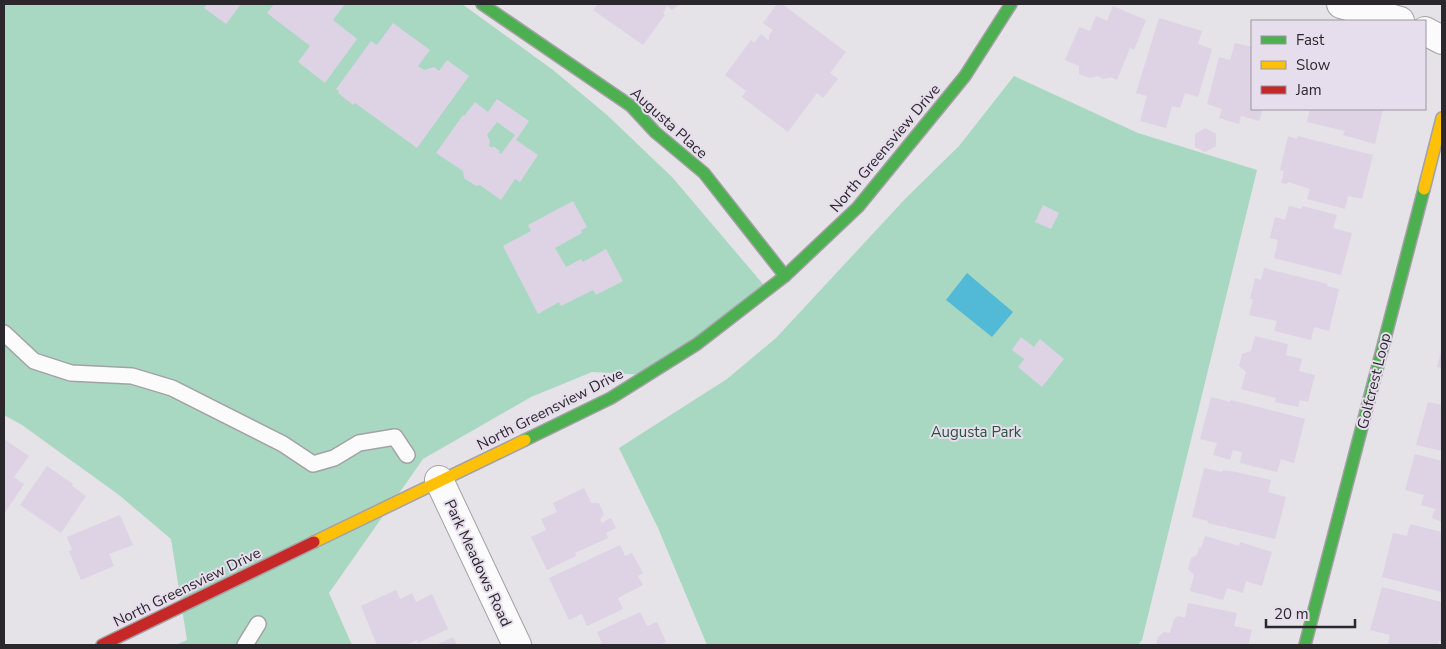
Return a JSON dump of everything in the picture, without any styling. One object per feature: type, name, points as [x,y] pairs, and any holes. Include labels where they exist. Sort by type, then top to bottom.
[{"type":"street","name":"Augusta Place","points":[[482,4],[631,106],[655,132],[704,173],[785,276]]},
{"type":"street","name":"North Greensview Drive","points":[[102,645],[611,398],[697,344],[785,276],[858,207],[965,76],[1010,4]]},
{"type":"street","points":[[1341,4],[1397,20]]},
{"type":"street","points":[[1426,32],[1442,40]]},
{"type":"street","name":"Golfcrest Loop","points":[[1305,645],[1442,118]]},
{"type":"street","name":"Park Meadows Road","points":[[439,480],[517,645]]},
{"type":"lane","points":[[4,333],[34,361],[71,372],[132,376],[172,388],[283,444],[313,464],[334,458],[359,444],[395,437],[408,455]]},
{"type":"lane","points":[[245,645],[258,624]]},
{"type":"green space","points":[[4,4],[462,4],[553,70],[607,115],[672,177],[768,290],[646,375],[592,372],[531,397],[423,459],[329,593],[352,645],[176,645],[187,640],[171,539],[119,495],[22,425],[4,415]]},
{"type":"green space","name":"Augusta Park","points":[[1014,76],[1138,133],[1257,170],[1142,640],[1138,645],[707,645],[658,528],[619,448],[727,379],[776,338],[906,198],[959,146]]},
{"type":"water","points":[[967,273],[1013,312],[992,337],[946,300]]},
{"type":"building","points":[[207,4],[241,4],[226,24],[204,8]]},
{"type":"building","points":[[274,4],[345,4],[333,20],[357,39],[325,83],[298,62],[310,46],[267,13]]},
{"type":"building","points":[[598,4],[680,4],[672,10],[667,6],[663,13],[665,15],[643,45],[593,10]]},
{"type":"building","points":[[777,4],[782,4],[846,52],[830,73],[838,79],[823,98],[817,93],[788,132],[742,97],[746,91],[725,75],[751,40],[754,43],[761,34],[769,41],[769,35],[773,30],[763,23]]},
{"type":"building","points":[[1113,6],[1146,20],[1134,50],[1130,48],[1117,80],[1111,77],[1104,79],[1097,76],[1090,78],[1079,74],[1079,66],[1065,60],[1079,27],[1090,31],[1096,16],[1107,21]]},
{"type":"building","points":[[1159,18],[1202,31],[1198,44],[1212,49],[1198,97],[1185,93],[1180,108],[1172,106],[1166,128],[1140,121],[1147,96],[1136,93]]},
{"type":"building","points":[[393,23],[430,50],[418,66],[424,70],[434,67],[439,71],[447,60],[469,76],[417,148],[355,103],[353,105],[338,93],[339,91],[336,89],[371,41],[377,45]]},
{"type":"building","points":[[1235,43],[1251,47],[1251,110],[1263,110],[1259,121],[1241,116],[1239,124],[1219,118],[1222,109],[1207,104],[1219,57],[1230,60]]},
{"type":"building","points":[[497,99],[529,121],[516,140],[538,155],[520,182],[515,179],[501,200],[480,185],[476,186],[464,178],[463,171],[436,153],[463,115],[475,102],[488,112]],"holes":[[[497,122],[515,135],[501,154],[493,146],[492,148],[489,146],[490,141],[487,135]]]},
{"type":"building","points":[[1310,110],[1383,110],[1375,144],[1343,135],[1345,131],[1307,122]]},
{"type":"building","points":[[1205,128],[1216,134],[1216,146],[1205,152],[1195,147],[1195,134]]},
{"type":"building","points":[[1288,136],[1297,139],[1298,136],[1373,155],[1362,199],[1348,196],[1345,209],[1307,199],[1310,189],[1288,182],[1287,184],[1281,183],[1284,171],[1280,170]]},
{"type":"building","points":[[573,201],[587,227],[581,230],[582,233],[555,248],[566,267],[581,259],[583,262],[606,249],[623,281],[596,295],[593,290],[561,306],[559,302],[538,314],[503,246],[531,231],[528,225]]},
{"type":"building","points":[[1043,205],[1059,213],[1051,229],[1035,222]]},
{"type":"building","points":[[1289,206],[1302,209],[1302,206],[1337,215],[1333,228],[1352,233],[1341,275],[1274,258],[1278,240],[1270,238],[1275,217],[1285,220]]},
{"type":"building","points":[[1264,268],[1328,284],[1327,286],[1339,289],[1329,331],[1314,327],[1311,340],[1274,331],[1277,321],[1249,315],[1253,299],[1250,299],[1255,278],[1261,280]]},
{"type":"building","points":[[1255,336],[1288,344],[1286,355],[1302,359],[1299,371],[1315,375],[1308,402],[1300,400],[1298,407],[1275,402],[1276,398],[1241,389],[1246,372],[1239,366],[1242,354],[1251,351]]},
{"type":"building","points":[[1021,337],[1034,347],[1040,339],[1064,359],[1042,387],[1018,367],[1024,359],[1012,350]]},
{"type":"building","points":[[1442,348],[1442,368],[1437,367]]},
{"type":"building","points":[[1211,397],[1230,402],[1231,400],[1305,419],[1294,463],[1281,459],[1277,472],[1240,463],[1242,452],[1233,450],[1230,460],[1213,455],[1217,443],[1200,439]]},
{"type":"building","points":[[1428,402],[1442,405],[1442,451],[1416,445]]},
{"type":"building","points":[[4,439],[29,456],[14,477],[24,484],[4,514]]},
{"type":"building","points":[[1415,454],[1442,461],[1442,522],[1432,518],[1436,509],[1421,505],[1424,495],[1405,490]]},
{"type":"building","points":[[47,466],[73,484],[72,486],[86,496],[61,533],[20,505]]},
{"type":"building","points":[[1204,468],[1222,472],[1223,470],[1236,472],[1271,480],[1268,492],[1286,497],[1275,539],[1208,523],[1208,521],[1192,517]]},
{"type":"building","points":[[584,488],[591,503],[599,503],[604,514],[600,520],[602,523],[611,518],[616,528],[606,533],[608,538],[575,553],[576,556],[547,570],[531,537],[546,530],[541,519],[557,512],[553,503]]},
{"type":"building","points":[[120,515],[133,545],[109,554],[114,566],[81,580],[69,551],[72,550],[67,537]]},
{"type":"building","points":[[1410,524],[1442,532],[1442,592],[1382,577],[1393,533],[1407,536]]},
{"type":"building","points":[[1205,536],[1239,546],[1240,542],[1272,552],[1262,586],[1246,581],[1243,593],[1227,588],[1223,600],[1190,591],[1194,575],[1188,569],[1191,558],[1197,555]]},
{"type":"building","points":[[620,545],[625,556],[632,553],[643,573],[638,576],[643,585],[618,598],[623,609],[587,626],[582,614],[569,620],[549,578]]},
{"type":"building","points":[[1382,587],[1442,602],[1442,642],[1439,641],[1438,645],[1388,645],[1390,635],[1370,630]]},
{"type":"building","points":[[396,590],[400,599],[412,593],[416,602],[432,594],[448,629],[418,643],[417,640],[406,645],[377,645],[361,606]]},
{"type":"building","points":[[1188,603],[1237,613],[1234,626],[1252,630],[1248,645],[1156,645],[1158,637],[1164,632],[1170,633],[1174,619],[1178,616],[1185,618]]},
{"type":"building","points":[[640,612],[647,626],[657,622],[666,642],[660,645],[597,645],[602,643],[597,632]]},
{"type":"building","points":[[453,637],[457,645],[436,645]]},
{"type":"traffic: fast","points":[[482,4],[631,106],[655,132],[704,173],[785,276]]},
{"type":"traffic: fast","points":[[525,440],[611,398],[697,344],[785,276],[858,207],[965,76],[1011,4]]},
{"type":"traffic: fast","points":[[1305,645],[1424,189]]},
{"type":"traffic: slow","points":[[1424,189],[1442,118]]},
{"type":"traffic: slow","points":[[314,542],[525,440]]},
{"type":"traffic: jam","points":[[102,645],[314,542]]}]
